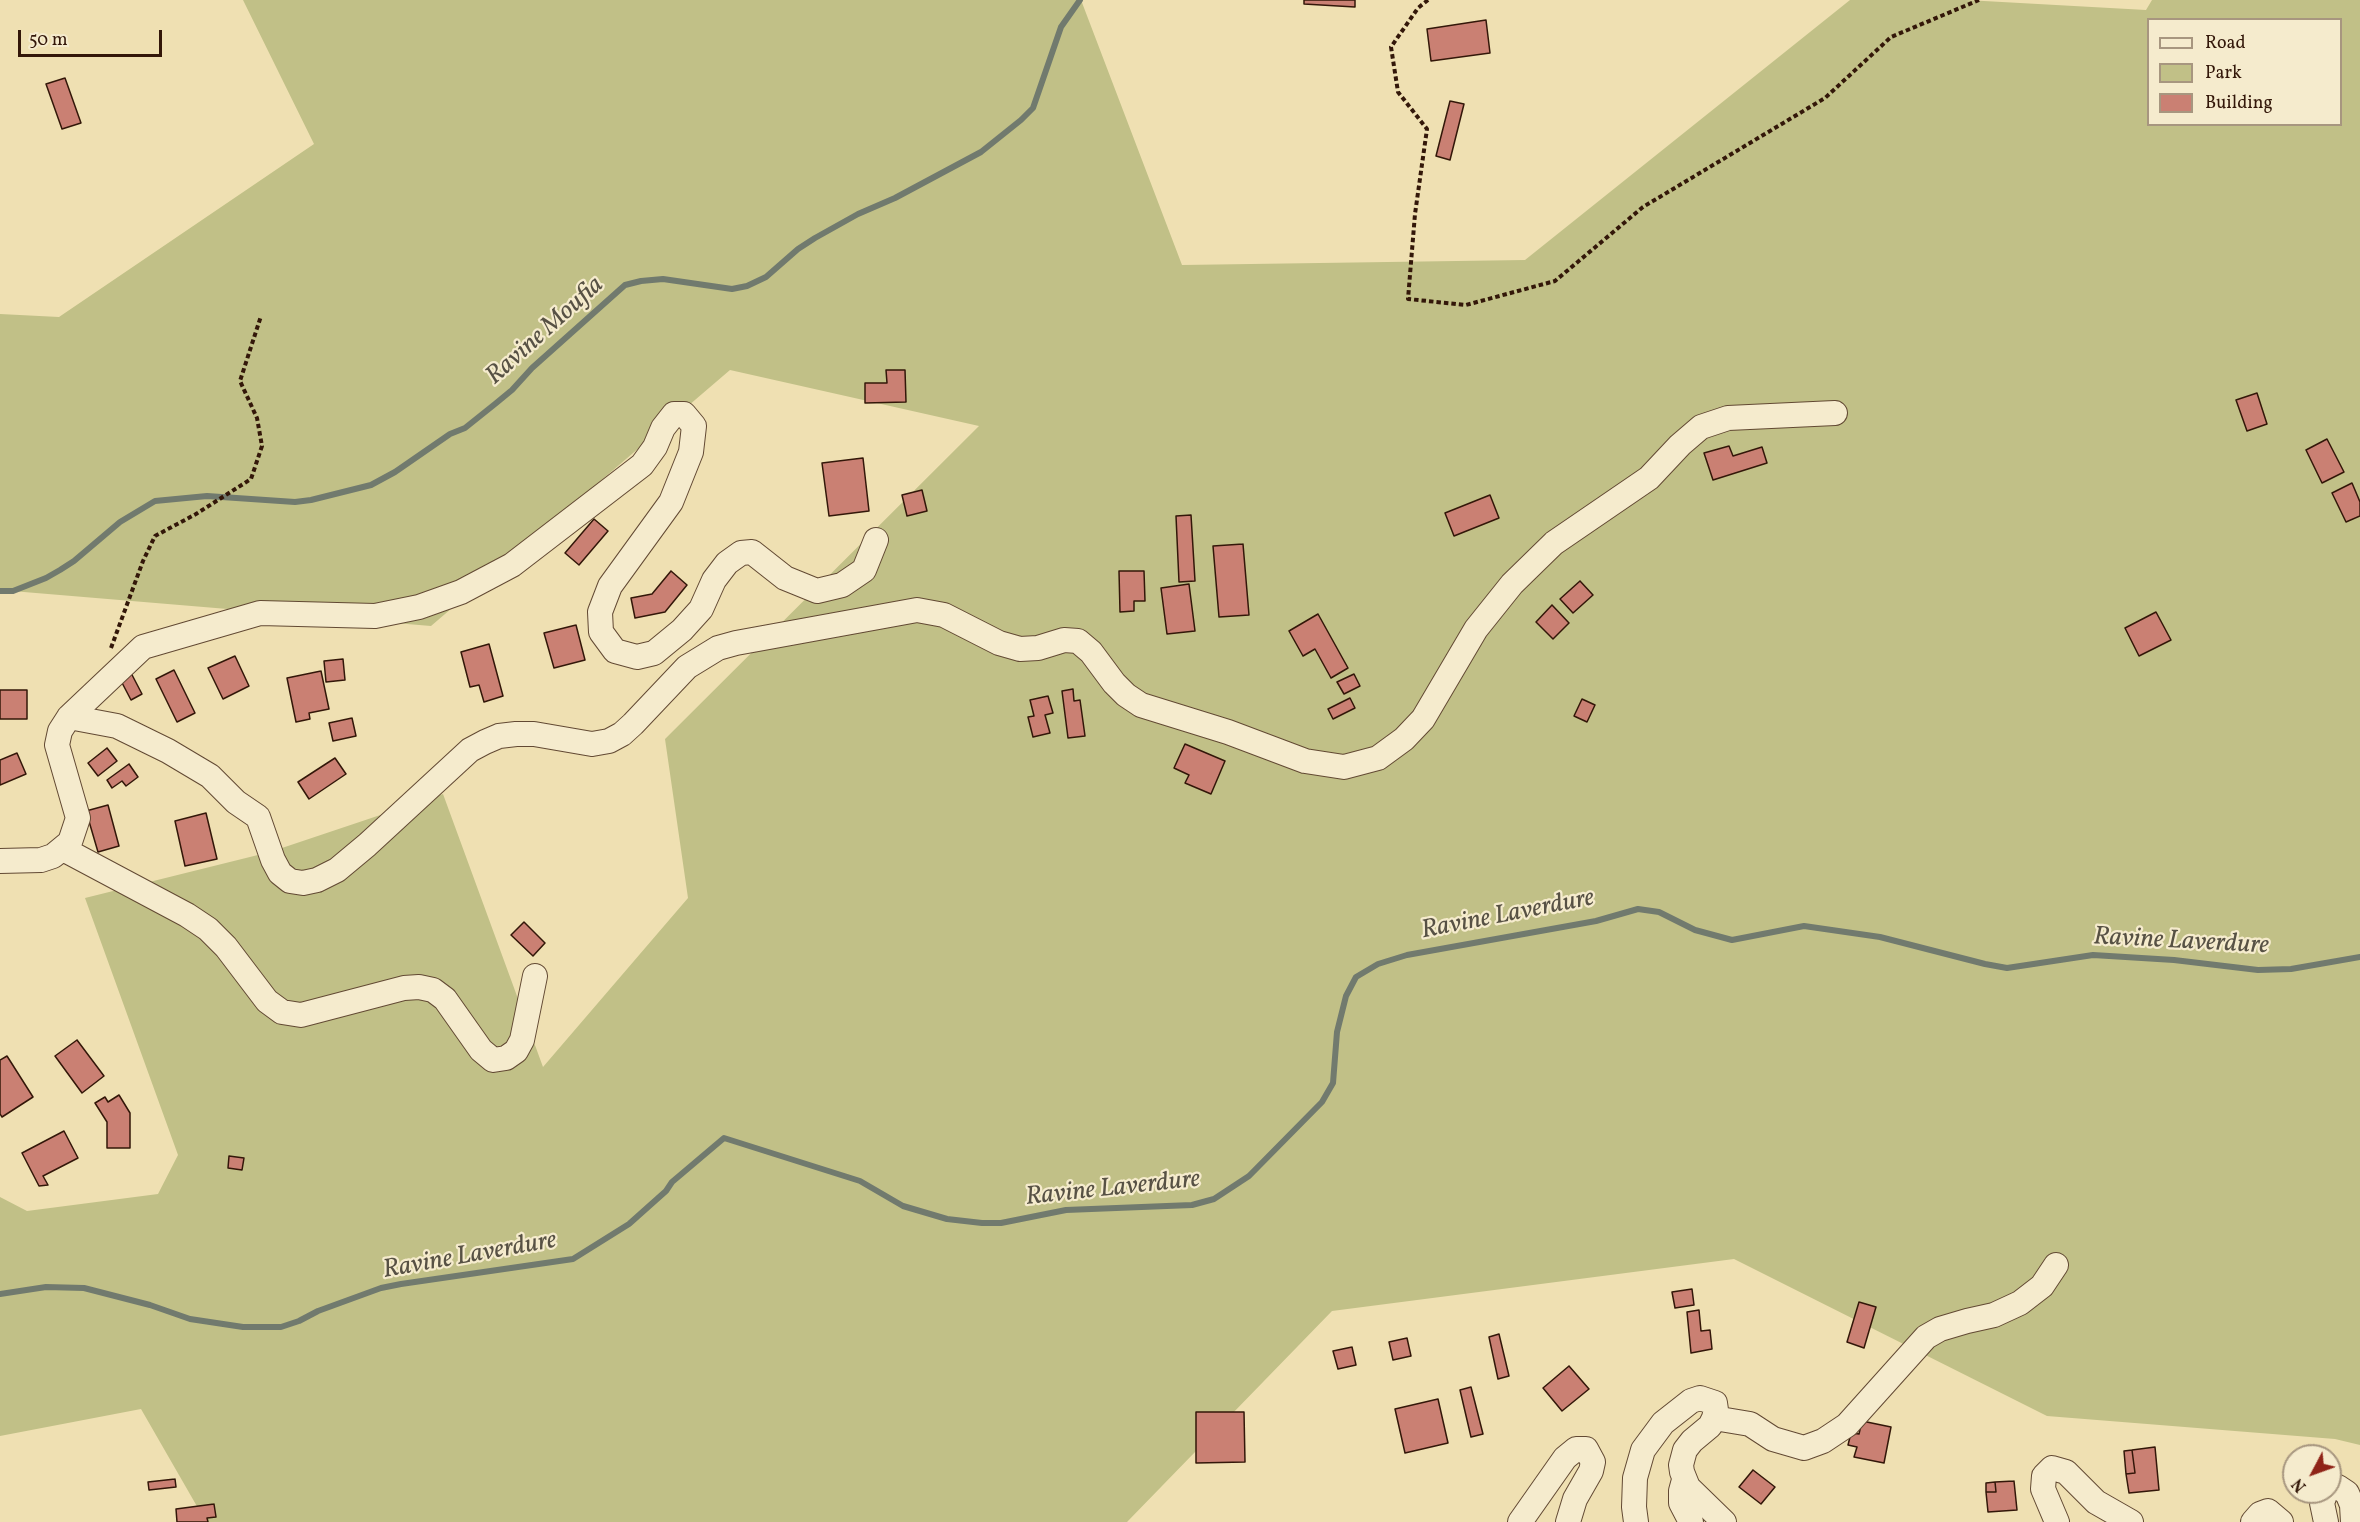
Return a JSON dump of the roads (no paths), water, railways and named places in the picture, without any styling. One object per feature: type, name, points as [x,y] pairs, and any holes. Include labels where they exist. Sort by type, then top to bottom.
[{"type":"street","points":[[69,717],[117,726],[168,751],[210,776],[236,801],[258,817],[280,873],[290,881],[303,884],[336,870],[367,846],[471,750],[485,742],[499,736],[516,734],[534,734],[592,744],[609,741],[622,734],[633,724],[687,667],[718,648],[917,610],[944,615],[999,643],[1020,649],[1038,648],[1064,640],[1078,641],[1091,652],[1114,683],[1141,705],[1228,732],[1305,761],[1344,767],[1378,758],[1404,739],[1423,719],[1476,629],[1512,584],[1554,543],[1648,478],[1701,427],[1728,418],[1835,413]]},
{"type":"street","points":[[0,861],[41,860],[63,849],[74,834],[78,818],[57,745],[60,731],[69,717],[143,647],[260,613],[375,616],[419,607],[461,592],[512,565],[642,465],[655,447],[663,428],[674,414],[684,414],[694,426],[691,452],[671,502],[610,586],[600,612],[602,632],[615,651],[637,657],[654,653],[673,638],[701,609],[714,580],[727,563],[741,553],[752,552],[785,578],[817,591],[842,585],[864,570],[876,540]]},
{"type":"street","points":[[63,849],[187,915],[208,929],[226,947],[267,1000],[282,1012],[301,1015],[404,988],[419,987],[433,990],[445,999],[481,1050],[493,1060],[506,1058],[516,1051],[522,1040],[535,976]]},
{"type":"street","points":[[1714,1418],[1750,1424],[1773,1439],[1804,1448],[1823,1441],[1847,1425],[1926,1337],[1967,1321],[1994,1315],[2020,1303],[2042,1286],[2056,1265]]},
{"type":"street","points":[[1636,1522],[1634,1494],[1638,1464],[1655,1432],[1672,1415],[1691,1401],[1700,1398],[1715,1403],[1714,1418],[1710,1426],[1685,1450],[1681,1465],[1684,1480],[1681,1503],[1691,1522]]},
{"type":"street","points":[[1520,1522],[1564,1458],[1576,1449],[1586,1449],[1593,1462],[1592,1471],[1575,1499],[1568,1522]]},
{"type":"street","points":[[2058,1522],[2043,1489],[2044,1476],[2052,1468],[2066,1472],[2096,1502],[2132,1522]]},
{"type":"street","points":[[1684,1480],[1707,1507],[1724,1522]]},
{"type":"street","points":[[2342,1490],[2347,1493],[2352,1505],[2353,1522]]},
{"type":"street","points":[[2322,1504],[2326,1522]]},
{"type":"street","points":[[2253,1522],[2260,1514],[2268,1511],[2281,1522]]},
{"type":"waterway","name":"Ravine Moufia","points":[[0,591],[13,591],[60,570],[120,522],[155,501],[207,496],[295,502],[371,485],[395,472],[450,434],[465,428],[512,390],[532,368],[625,285],[663,279],[732,289],[747,286],[766,277],[798,249],[815,238],[981,152],[1021,120],[1033,108],[1061,27],[1080,0]]},
{"type":"waterway","name":"Ravine Laverdure","points":[[0,1294],[46,1287],[84,1288],[150,1305],[190,1319],[243,1327],[281,1327],[381,1288],[573,1259],[629,1224],[666,1191],[672,1182],[724,1138],[860,1181],[903,1206],[947,1219],[1001,1223],[1066,1210],[1192,1205],[1214,1199],[1249,1176],[1322,1102],[1333,1083],[1337,1032],[1346,996],[1356,977],[1378,964],[1407,955],[1596,921],[1638,909],[1659,912],[1695,930],[1732,940],[1804,926],[1880,937],[2007,968],[2093,955],[2174,960],[2258,970],[2291,969],[2360,957]]}]
